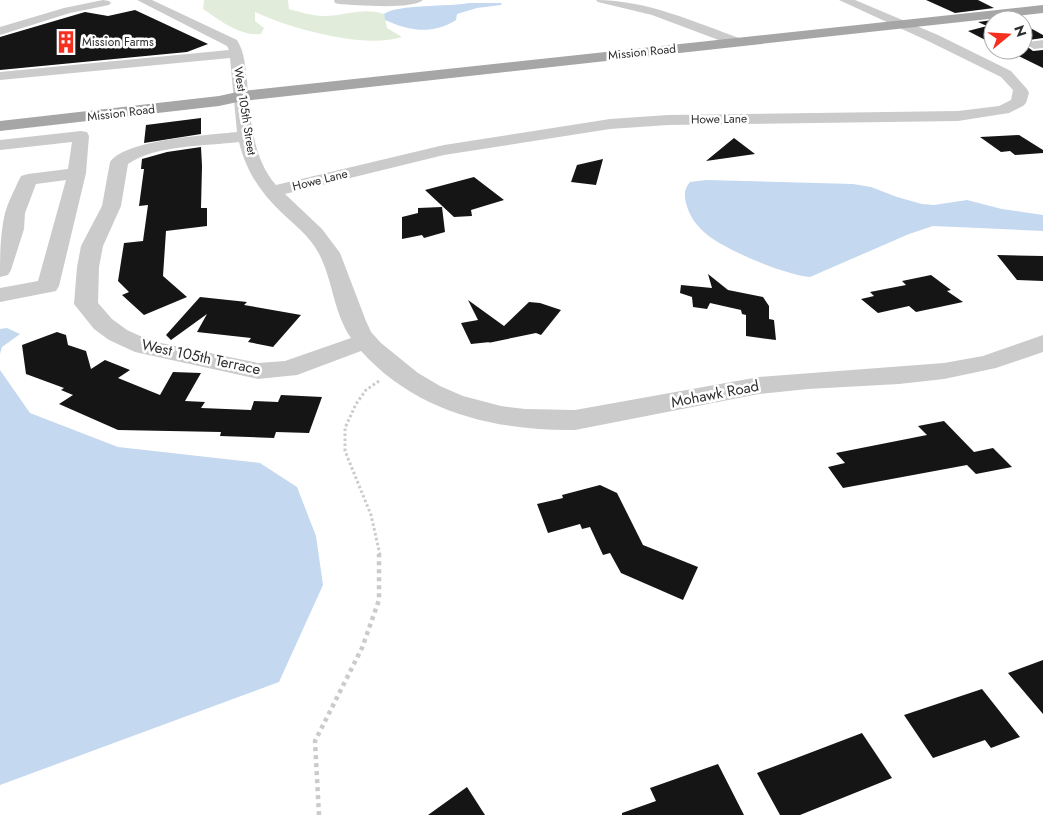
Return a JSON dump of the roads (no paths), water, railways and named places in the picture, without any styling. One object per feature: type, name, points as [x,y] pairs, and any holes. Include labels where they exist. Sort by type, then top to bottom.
[{"type":"main road","name":"Mission Road","points":[[0,126],[83,124],[219,102],[242,96],[1043,9]]},
{"type":"main road","name":"Mission Road","points":[[0,118],[218,95],[242,96]]},
{"type":"street","points":[[0,31],[68,10],[110,3],[89,0],[68,10]]},
{"type":"street","points":[[339,2],[386,3],[417,0]]},
{"type":"street","points":[[602,0],[656,12],[737,42]]},
{"type":"street","points":[[847,1],[865,0]]},
{"type":"street","points":[[847,1],[900,24]]},
{"type":"street","name":"West 105th Street","points":[[144,3],[232,44],[236,49],[247,136],[254,166],[272,192],[304,220],[318,237],[329,254],[351,315],[365,341],[395,369]]},
{"type":"street","points":[[0,21],[20,25]]},
{"type":"street","name":"Howe Lane","points":[[272,192],[444,150],[588,126],[668,120],[958,116],[1003,110],[1018,103],[1021,93],[1020,89],[1006,74],[900,24]]},
{"type":"street","points":[[0,76],[237,53]]},
{"type":"street","points":[[0,146],[83,124],[76,173],[48,286],[0,295]]},
{"type":"street","name":"West 105th Terrace","points":[[247,136],[146,149],[124,157],[119,162],[113,203],[99,226],[92,245],[87,273],[86,304],[103,324],[118,335],[144,347],[258,371],[288,369],[365,341]]},
{"type":"street","points":[[0,270],[14,229],[7,214],[28,180],[76,173]]},
{"type":"street","name":"Mohawk Road","points":[[395,369],[422,389],[462,406],[506,417],[552,421],[599,416],[778,383],[834,378],[903,376],[968,367],[1015,355],[1043,343]]},
{"type":"water","points":[[502,3],[501,5],[477,8],[457,14],[456,20],[438,28],[420,30],[403,27],[385,20],[384,14],[412,7]]},
{"type":"water","points":[[706,180],[853,184],[871,187],[922,204],[934,205],[967,200],[1002,209],[1043,215],[1043,231],[933,226],[909,234],[810,277],[785,272],[754,260],[725,246],[704,232],[691,215],[685,195],[690,182]]},
{"type":"water","points":[[7,328],[20,334],[2,347],[0,354],[0,329]]},
{"type":"water","points":[[0,370],[30,413],[118,447],[260,463],[297,487],[316,536],[323,585],[279,682],[0,785]]},
{"type":"place","name":"Mission Farms","points":[[66,42]]}]
